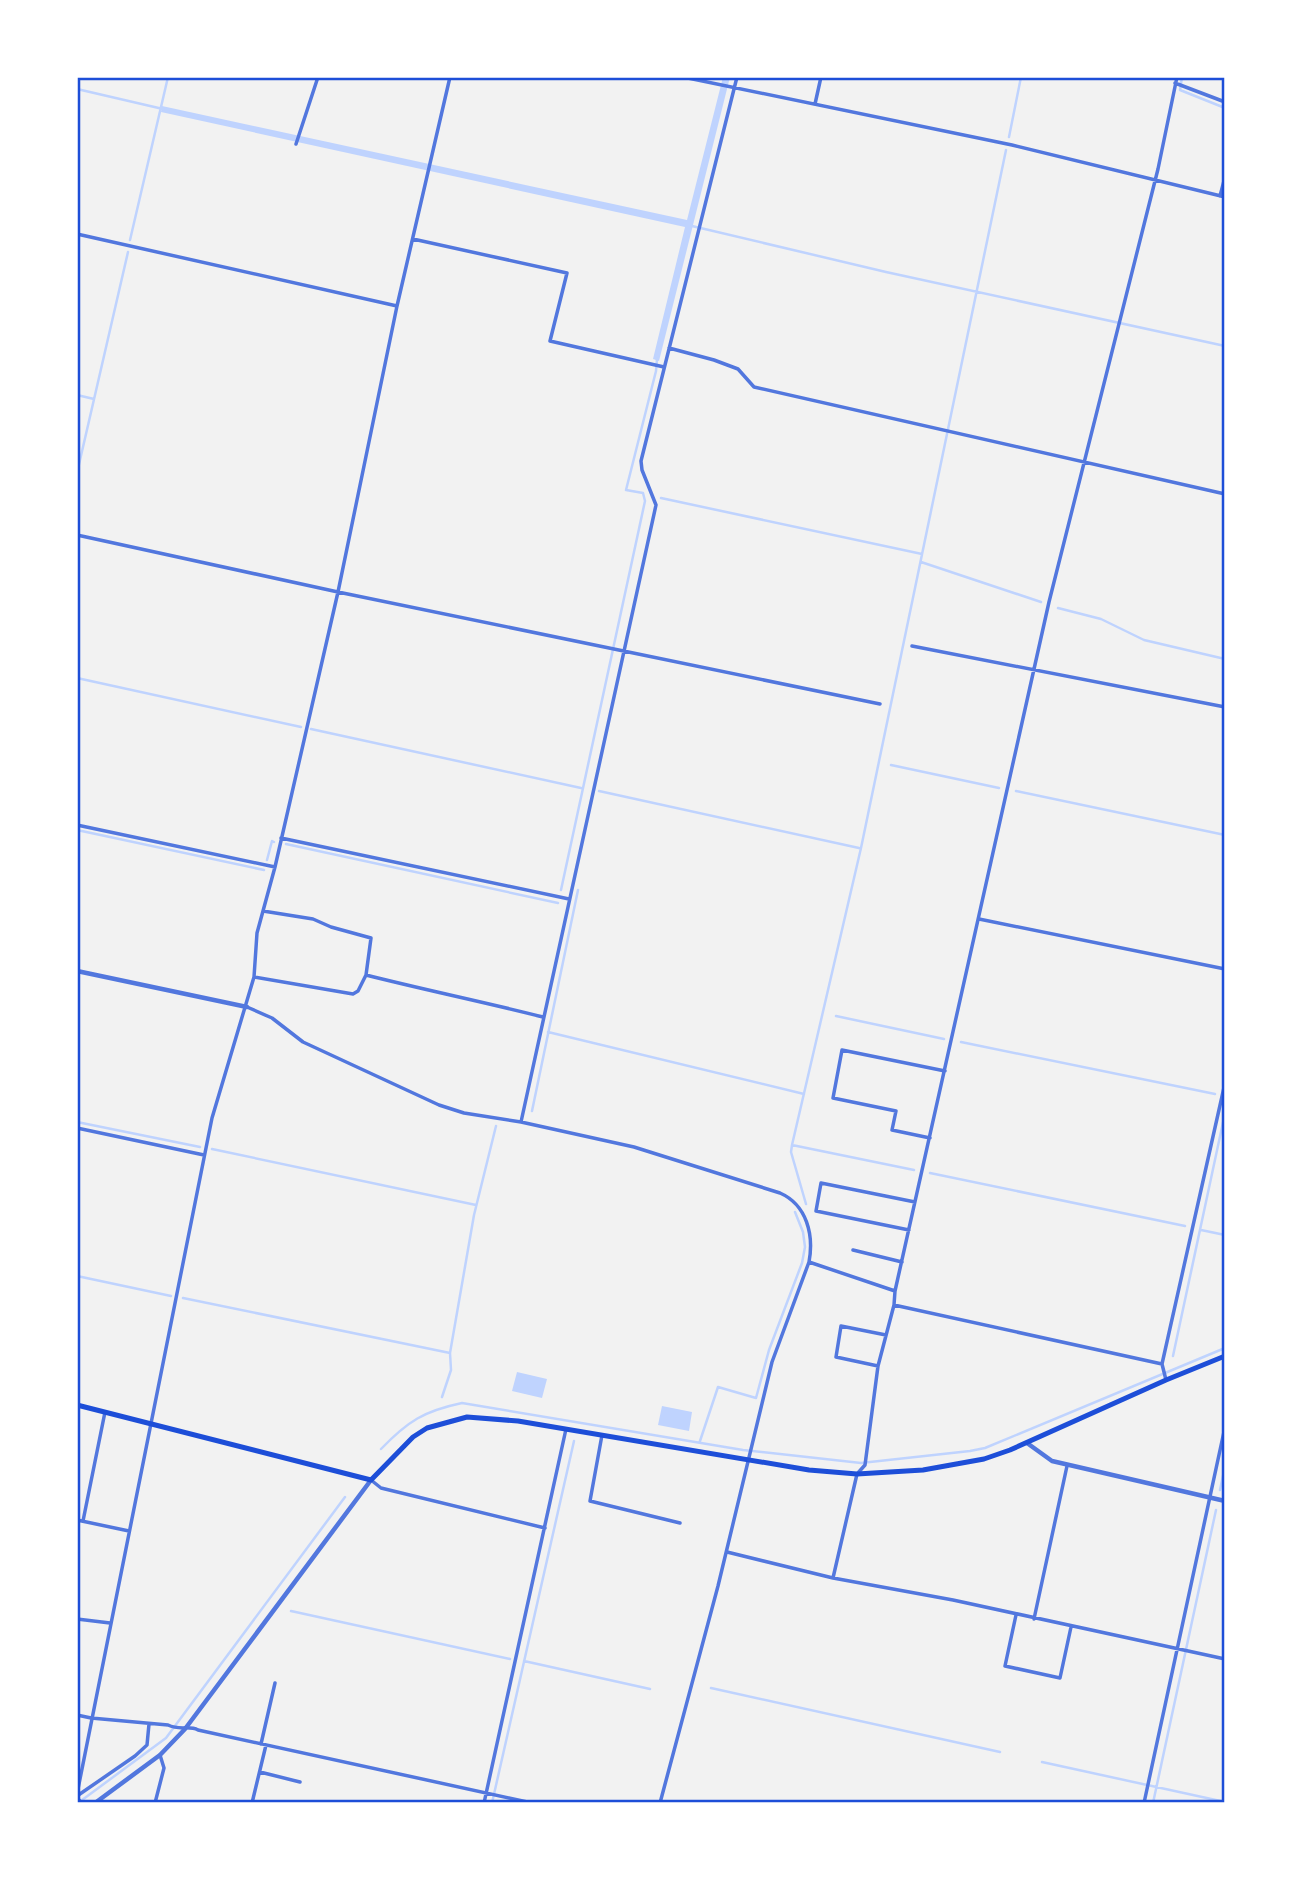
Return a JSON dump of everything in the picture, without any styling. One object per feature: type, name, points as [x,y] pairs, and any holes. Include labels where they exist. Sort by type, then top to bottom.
[{"type":"main road","points":[[77,1405],[371,1480],[413,1437],[427,1428],[467,1417],[493,1417],[750,1461],[857,1474],[900,1473],[984,1459],[1027,1443],[1225,1356]]},
{"type":"street","points":[[296,144],[318,77]]},
{"type":"street","points":[[81,1803],[77,1796],[79,1773],[204,1155],[212,1118],[254,977],[257,933],[275,867],[338,592],[397,306],[450,77]]},
{"type":"street","points":[[683,77],[1012,145],[1223,196],[1225,177]]},
{"type":"street","points":[[521,1122],[656,505],[641,461],[737,77]]},
{"type":"street","points":[[816,104],[821,77]]},
{"type":"street","points":[[833,1578],[857,1474],[865,1465],[878,1366],[894,1306],[895,1291],[1034,671],[1177,77]]},
{"type":"street","points":[[1175,83],[1225,102]]},
{"type":"street","points":[[77,234],[397,306]]},
{"type":"street","points":[[413,239],[567,273],[550,341],[664,367]]},
{"type":"street","points":[[669,348],[738,369],[754,387],[1225,494]]},
{"type":"street","points":[[77,536],[880,704]]},
{"type":"street","points":[[912,646],[1225,707]]},
{"type":"street","points":[[77,825],[275,867]]},
{"type":"street","points":[[281,838],[569,899]]},
{"type":"street","points":[[254,977],[353,995],[366,975],[372,938],[313,919],[263,911]]},
{"type":"street","points":[[979,919],[1225,969]]},
{"type":"street","points":[[77,971],[247,1007],[272,1018],[303,1042],[432,1102],[464,1113],[521,1122],[634,1147],[786,1196],[798,1205],[805,1217],[811,1245],[809,1262],[772,1362],[750,1461],[660,1803]]},
{"type":"street","points":[[366,975],[543,1017]]},
{"type":"street","points":[[930,1138],[892,1130],[896,1111],[833,1098],[842,1050],[945,1071]]},
{"type":"street","points":[[1166,1380],[1162,1364],[1225,1083]]},
{"type":"street","points":[[77,1128],[204,1155]]},
{"type":"street","points":[[909,1230],[816,1211],[821,1183],[915,1202]]},
{"type":"street","points":[[853,1250],[902,1262]]},
{"type":"street","points":[[809,1262],[895,1291]]},
{"type":"street","points":[[894,1306],[1162,1364]]},
{"type":"street","points":[[878,1366],[836,1357],[841,1326],[886,1335]]},
{"type":"street","points":[[83,1521],[106,1412]]},
{"type":"street","points":[[1144,1803],[1225,1426]]},
{"type":"street","points":[[484,1803],[566,1429]]},
{"type":"street","points":[[602,1435],[590,1502],[680,1523]]},
{"type":"street","points":[[1027,1443],[1052,1461],[1067,1466],[1225,1501]]},
{"type":"street","points":[[1034,1619],[1067,1466]]},
{"type":"street","points":[[95,1803],[160,1755],[185,1729],[371,1480],[381,1488],[545,1528]]},
{"type":"street","points":[[77,1520],[129,1531]]},
{"type":"street","points":[[726,1552],[833,1578],[953,1600],[1225,1659]]},
{"type":"street","points":[[1016,1615],[1004,1665],[1060,1678],[1071,1627]]},
{"type":"street","points":[[77,1619],[110,1623]]},
{"type":"street","points":[[252,1803],[275,1682]]},
{"type":"street","points":[[77,1715],[169,1725],[178,1730],[192,1727],[532,1803]]},
{"type":"street","points":[[77,1796],[148,1745],[149,1724]]},
{"type":"street","points":[[155,1803],[164,1768],[160,1755]]},
{"type":"street","points":[[260,1772],[300,1782]]},
{"type":"water","points":[[723,77],[730,77],[659,361],[653,359],[685,227],[161,112],[162,106],[687,220]]},
{"type":"water","points":[[517,1372],[547,1379],[542,1398],[512,1391]]},
{"type":"water","points":[[662,1406],[692,1412],[689,1431],[658,1425]]},
{"type":"waterway","points":[[130,240],[168,77]]},
{"type":"waterway","points":[[1009,137],[1021,77]]},
{"type":"waterway","points":[[1182,77],[1180,90],[1225,108]]},
{"type":"waterway","points":[[77,89],[163,109]]},
{"type":"waterway","points":[[806,1204],[791,1152],[792,1145],[861,848],[1006,150]]},
{"type":"waterway","points":[[692,226],[886,272],[1225,346]]},
{"type":"waterway","points":[[77,473],[128,252]]},
{"type":"waterway","points":[[561,890],[645,501],[643,493],[626,490],[657,359]]},
{"type":"waterway","points":[[77,395],[94,399]]},
{"type":"waterway","points":[[661,498],[922,554]]},
{"type":"waterway","points":[[921,562],[1041,602]]},
{"type":"waterway","points":[[1058,608],[1101,619],[1144,640],[1225,659]]},
{"type":"waterway","points":[[77,678],[301,727]]},
{"type":"waterway","points":[[311,729],[581,788]]},
{"type":"waterway","points":[[891,765],[999,788]]},
{"type":"waterway","points":[[599,791],[859,848]]},
{"type":"waterway","points":[[1016,791],[1225,835]]},
{"type":"waterway","points":[[77,830],[264,870]]},
{"type":"waterway","points":[[267,860],[272,841],[274,842]]},
{"type":"waterway","points":[[286,844],[558,903]]},
{"type":"waterway","points":[[532,1111],[578,890]]},
{"type":"waterway","points":[[836,1016],[944,1039]]},
{"type":"waterway","points":[[548,1032],[804,1094]]},
{"type":"waterway","points":[[961,1042],[1215,1094]]},
{"type":"waterway","points":[[1173,1356],[1225,1113]]},
{"type":"waterway","points":[[77,1122],[200,1147]]},
{"type":"waterway","points":[[442,1397],[451,1370],[450,1353],[474,1215],[496,1126]]},
{"type":"waterway","points":[[792,1145],[914,1170]]},
{"type":"waterway","points":[[212,1149],[476,1205]]},
{"type":"waterway","points":[[930,1173],[1185,1226]]},
{"type":"waterway","points":[[700,1441],[718,1387],[756,1398],[769,1350],[802,1263],[805,1247],[803,1232],[795,1212]]},
{"type":"waterway","points":[[1201,1230],[1225,1235]]},
{"type":"waterway","points":[[77,1276],[171,1296]]},
{"type":"waterway","points":[[183,1298],[450,1353]]},
{"type":"waterway","points":[[381,1449],[417,1418],[462,1403],[743,1450],[861,1463],[970,1451],[985,1448],[1225,1348]]},
{"type":"waterway","points":[[492,1803],[574,1441]]},
{"type":"waterway","points":[[1220,1490],[1225,1466]]},
{"type":"waterway","points":[[78,1803],[166,1738],[345,1497]]},
{"type":"waterway","points":[[1153,1803],[1216,1510]]},
{"type":"waterway","points":[[291,1611],[510,1659]]},
{"type":"waterway","points":[[524,1661],[650,1689]]},
{"type":"waterway","points":[[711,1688],[1000,1752]]},
{"type":"waterway","points":[[1042,1762],[1225,1802]]}]
